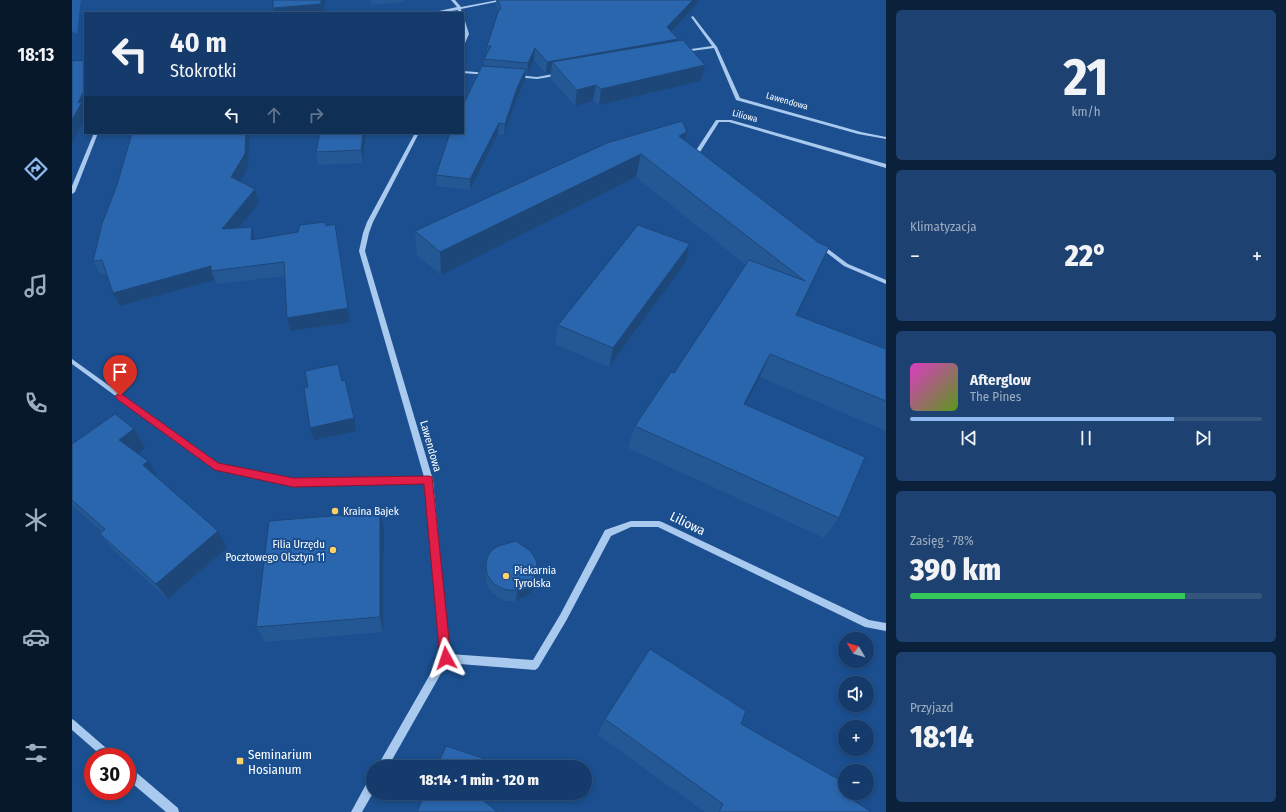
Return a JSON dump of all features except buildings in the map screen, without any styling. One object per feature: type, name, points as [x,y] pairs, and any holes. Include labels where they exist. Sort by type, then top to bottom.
[{"type":"street","points":[[453,0],[459,7],[460,12]]},
{"type":"street","points":[[436,12],[504,0]]},
{"type":"street","name":"Lawendowa","points":[[693,17],[715,47],[738,99],[860,133],[886,138]]},
{"type":"street","points":[[464,24],[467,34],[464,41]]},
{"type":"street","points":[[680,52],[715,47]]},
{"type":"street","points":[[464,72],[493,74]]},
{"type":"street","points":[[507,76],[537,78],[567,73]]},
{"type":"street","name":"Liliowa","points":[[710,161],[697,152],[718,121],[729,121],[886,166]]},
{"type":"street","points":[[72,192],[96,134]]},
{"type":"street","name":"Lawendowa","points":[[416,134],[370,222],[362,251],[429,480],[446,658]]},
{"type":"street","points":[[815,241],[846,265],[886,282]]},
{"type":"street","points":[[72,361],[215,466],[293,482],[429,480]]},
{"type":"street","name":"Liliowa","points":[[446,658],[535,665],[563,618],[608,533],[631,524],[659,524],[868,624],[886,627]]},
{"type":"street","points":[[386,760],[446,658]]},
{"type":"street","points":[[72,724],[100,748]]},
{"type":"street","points":[[136,780],[174,812]]},
{"type":"street","points":[[356,812],[366,795]]},
{"type":"shaded area","points":[[72,0],[81,0],[77,33],[72,32]]},
{"type":"place","name":"Kraina Bajek","points":[[335,511]]},
{"type":"place","name":"Filia Urzędu Pocztowego Olsztyn 11","points":[[333,550]]},
{"type":"place","name":"Piekarnia Tyrolska","points":[[506,576]]},
{"type":"place","name":"Seminarium Hosianum","points":[[240,761]]},
{"type":"route","points":[[120,396],[215,466],[293,482],[429,480],[446,658]]}]
